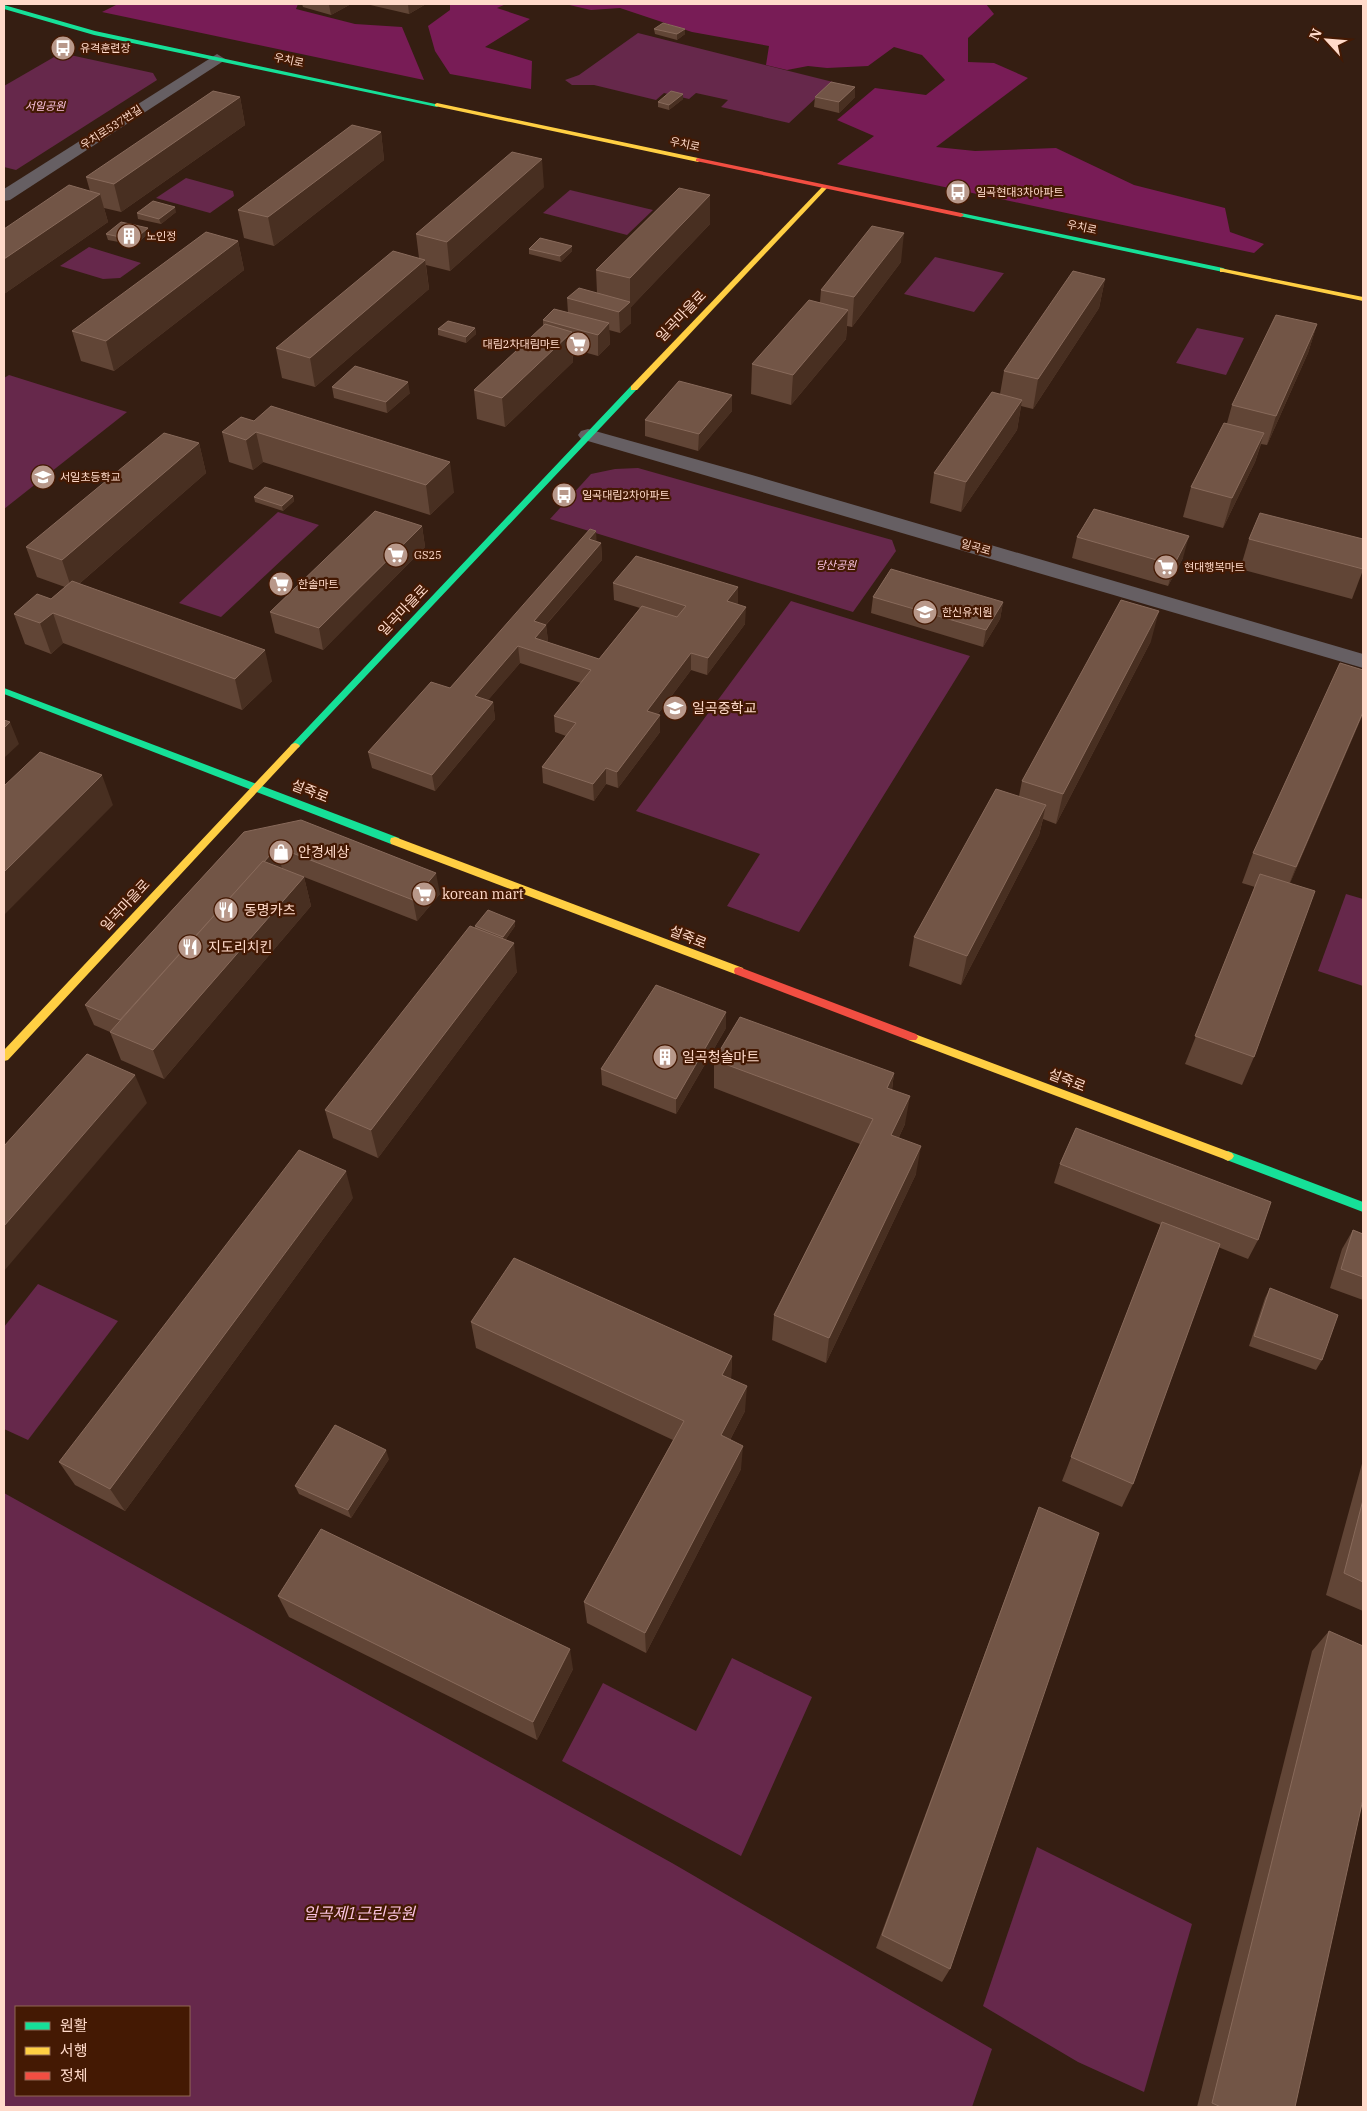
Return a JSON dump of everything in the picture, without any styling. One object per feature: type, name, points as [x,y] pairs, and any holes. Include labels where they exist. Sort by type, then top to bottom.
[{"type":"main road","name":"우치로","points":[[4,8],[94,33],[1363,299]]},
{"type":"main road","name":"일곡마을로","points":[[4,1057],[257,786],[519,511],[588,435],[825,187]]},
{"type":"main road","name":"설죽로","points":[[4,691],[257,786],[684,951],[1363,1207]]},
{"type":"street","name":"우치로537번길","points":[[4,196],[217,58]]},
{"type":"street","name":"일곡로","points":[[588,435],[745,479],[1363,661]]},
{"type":"green space","points":[[638,33],[833,82],[789,123],[721,107],[728,100],[696,93],[689,99],[664,93],[656,100],[594,85],[572,85],[565,80],[579,75]]},
{"type":"green space","name":"서일공원","points":[[61,53],[153,73],[157,80],[16,170],[4,167],[4,86]]},
{"type":"green space","points":[[186,178],[233,191],[234,196],[210,213],[156,198]]},
{"type":"green space","points":[[570,190],[653,210],[627,235],[543,213]]},
{"type":"green space","points":[[89,247],[141,263],[120,278],[103,279],[60,266]]},
{"type":"green space","points":[[935,257],[1004,273],[974,312],[904,294]]},
{"type":"green space","points":[[1197,328],[1244,338],[1226,375],[1176,363]]},
{"type":"green space","points":[[9,375],[127,412],[4,509],[4,378]]},
{"type":"green space","name":"당산공원","points":[[638,468],[892,540],[896,551],[853,612],[550,519],[591,474],[615,469]]},
{"type":"green space","points":[[278,512],[319,525],[221,617],[179,603]]},
{"type":"green space","points":[[791,601],[970,656],[799,932],[727,906],[760,854],[636,811]]},
{"type":"green space","points":[[1346,894],[1363,899],[1363,986],[1318,971]]},
{"type":"green space","points":[[38,1284],[118,1321],[28,1440],[4,1429],[4,1327]]},
{"type":"green space","name":"일곡제1근린공원","points":[[4,1493],[672,1863],[992,2049],[972,2107],[4,2107]]},
{"type":"green space","points":[[732,1658],[812,1697],[741,1856],[562,1761],[603,1683],[696,1731]]},
{"type":"green space","points":[[1037,1847],[1192,1924],[1144,2092],[1078,2062],[983,2006]]},
{"type":"shaded area","points":[[118,4],[298,4],[296,9],[355,24],[402,27],[424,80],[102,12]]},
{"type":"shaded area","points":[[450,4],[506,4],[497,8],[530,19],[485,47],[532,61],[531,89],[450,74],[435,51],[428,26],[450,10]]},
{"type":"shaded area","points":[[565,4],[986,4],[994,14],[968,38],[968,62],[994,63],[1028,78],[936,147],[975,151],[1056,148],[1134,185],[1225,208],[1230,232],[1264,244],[1254,253],[837,164],[874,136],[837,120],[875,88],[926,95],[945,80],[922,55],[894,47],[868,66],[827,68],[808,66],[787,70],[766,65],[769,46],[692,32],[620,8],[591,10]]},
{"type":"building","points":[[663,23],[685,29],[677,34],[654,29]]},
{"type":"building","points":[[831,82],[855,87],[839,102],[815,97]]},
{"type":"building","points":[[213,91],[240,97],[114,184],[86,177]]},
{"type":"building","points":[[671,91],[683,94],[669,105],[658,102]]},
{"type":"building","points":[[352,125],[381,132],[268,217],[238,210]]},
{"type":"building","points":[[512,152],[542,159],[447,242],[416,234]]},
{"type":"building","points":[[69,185],[100,194],[4,259],[4,229]]},
{"type":"building","points":[[679,188],[710,195],[630,278],[596,270]]},
{"type":"building","points":[[153,201],[175,207],[159,219],[137,213]]},
{"type":"building","points":[[121,222],[148,228],[134,240],[106,234]]},
{"type":"building","points":[[872,226],[904,233],[854,297],[821,290]]},
{"type":"building","points":[[206,232],[238,241],[106,341],[72,331]]},
{"type":"building","points":[[540,238],[572,246],[560,256],[529,249]]},
{"type":"building","points":[[393,251],[425,260],[310,358],[276,348]]},
{"type":"building","points":[[1073,271],[1105,279],[1038,379],[1004,371]]},
{"type":"building","points":[[579,288],[630,302],[619,312],[567,298]]},
{"type":"building","points":[[809,300],[848,310],[793,375],[752,364]]},
{"type":"building","points":[[554,309],[609,323],[598,335],[543,320]]},
{"type":"building","points":[[1276,315],[1317,324],[1276,416],[1232,405]]},
{"type":"building","points":[[448,321],[475,328],[466,337],[438,329]]},
{"type":"building","points":[[545,324],[572,332],[502,398],[474,390]]},
{"type":"building","points":[[355,366],[408,382],[386,402],[332,387]]},
{"type":"building","points":[[679,381],[732,395],[699,434],[645,420]]},
{"type":"building","points":[[992,392],[1022,400],[966,482],[934,473]]},
{"type":"building","points":[[271,406],[450,462],[426,485],[256,432],[246,440],[222,432],[241,417],[254,421]]},
{"type":"building","points":[[1224,423],[1264,433],[1232,498],[1191,487]]},
{"type":"building","points":[[164,433],[199,443],[62,560],[26,547]]},
{"type":"building","points":[[265,487],[293,496],[282,506],[254,497]]},
{"type":"building","points":[[1094,509],[1189,536],[1174,565],[1077,537]]},
{"type":"building","points":[[375,511],[422,526],[319,628],[270,612]]},
{"type":"building","points":[[1260,513],[1363,539],[1363,569],[1249,539]]},
{"type":"building","points":[[590,529],[596,531],[589,539],[601,543],[534,621],[546,625],[535,638],[599,659],[642,606],[677,617],[686,606],[613,583],[636,556],[738,587],[727,601],[746,607],[708,658],[691,653],[647,711],[660,715],[617,772],[606,768],[593,784],[542,767],[576,723],[554,716],[591,670],[518,646],[475,696],[493,702],[432,775],[368,752],[431,682],[450,688]]},
{"type":"building","points":[[891,569],[1003,602],[986,630],[873,597]]},
{"type":"building","points":[[72,581],[265,650],[235,679],[53,613],[40,623],[14,614],[37,594],[51,599]]},
{"type":"building","points":[[1121,600],[1159,611],[1063,794],[1022,781]]},
{"type":"building","points":[[1340,663],[1363,670],[1363,712],[1296,867],[1253,853]]},
{"type":"building","points":[[4,720],[10,722],[4,728]]},
{"type":"building","points":[[40,752],[102,775],[4,872],[4,786]]},
{"type":"building","points":[[996,789],[1046,805],[967,956],[914,937]]},
{"type":"building","points":[[301,820],[436,873],[413,900],[277,847],[120,1020],[85,1005],[244,832]]},
{"type":"building","points":[[263,861],[304,877],[153,1050],[110,1032]]},
{"type":"building","points":[[1260,874],[1315,891],[1254,1057],[1195,1036]]},
{"type":"building","points":[[488,910],[515,921],[503,937],[475,926]]},
{"type":"building","points":[[470,926],[514,943],[371,1130],[325,1110]]},
{"type":"building","name":"일곡청솔마트","points":[[656,985],[726,1012],[676,1099],[601,1069]]},
{"type":"building","points":[[740,1017],[894,1073],[887,1088],[910,1096],[891,1135],[921,1146],[829,1338],[774,1315],[873,1119],[714,1060]]},
{"type":"building","points":[[87,1054],[135,1075],[4,1226],[4,1146]]},
{"type":"building","points":[[1076,1128],[1271,1202],[1258,1240],[1060,1164]]},
{"type":"building","points":[[299,1150],[346,1171],[110,1489],[59,1462]]},
{"type":"building","points":[[1162,1222],[1220,1244],[1133,1484],[1071,1457]]},
{"type":"building","points":[[1353,1230],[1363,1234],[1363,1277],[1341,1269]]},
{"type":"building","points":[[514,1258],[732,1356],[722,1375],[747,1386],[721,1435],[743,1446],[645,1633],[584,1602],[684,1421],[471,1322]]},
{"type":"building","points":[[1270,1288],[1338,1315],[1322,1360],[1254,1336]]},
{"type":"building","points":[[335,1425],[386,1450],[348,1510],[295,1486]]},
{"type":"building","points":[[1363,1500],[1363,1582],[1344,1573]]},
{"type":"building","points":[[1039,1507],[1099,1533],[950,1969],[882,1935]]},
{"type":"building","points":[[321,1529],[570,1649],[533,1722],[278,1596]]},
{"type":"building","points":[[1329,1631],[1363,1646],[1363,1799],[1295,2107],[1221,2107],[1212,2103]]},
{"type":"traffic: fast","points":[[4,7],[94,33],[437,105]]},
{"type":"traffic: fast","points":[[961,215],[1223,270]]},
{"type":"traffic: fast","points":[[295,746],[634,388]]},
{"type":"traffic: fast","points":[[4,691],[395,841]]},
{"type":"traffic: fast","points":[[1228,1156],[1363,1207]]},
{"type":"traffic: slow","points":[[437,105],[698,160]]},
{"type":"traffic: slow","points":[[634,388],[825,187]]},
{"type":"traffic: slow","points":[[1223,270],[1363,299]]},
{"type":"traffic: slow","points":[[4,1057],[295,746]]},
{"type":"traffic: slow","points":[[395,841],[739,971]]},
{"type":"traffic: slow","points":[[912,1037],[1228,1156]]},
{"type":"traffic: jam","points":[[698,160],[961,215]]},
{"type":"traffic: jam","points":[[739,971],[912,1037]]},
{"type":"place","name":"유격훈련장","points":[[63,48]]},
{"type":"place","name":"일곡현대3차아파트","points":[[958,192]]},
{"type":"place","name":"노인정","points":[[129,236]]},
{"type":"place","name":"대림2차대림마트","points":[[578,344]]},
{"type":"place","name":"서일초등학교","points":[[43,477]]},
{"type":"place","name":"일곡대림2차아파트","points":[[564,495]]},
{"type":"place","name":"GS25","points":[[396,555]]},
{"type":"place","name":"현대행복마트","points":[[1166,567]]},
{"type":"place","name":"한솔마트","points":[[281,584]]},
{"type":"place","name":"한신유치원","points":[[925,612]]},
{"type":"place","name":"일곡중학교","points":[[675,708]]},
{"type":"place","name":"안경세상","points":[[281,852]]},
{"type":"place","name":"korean mart","points":[[424,894]]},
{"type":"place","name":"동명카츠","points":[[226,910]]},
{"type":"place","name":"지도리치킨","points":[[190,947]]},
{"type":"place","name":"일곡청솔마트","points":[[665,1057]]}]
